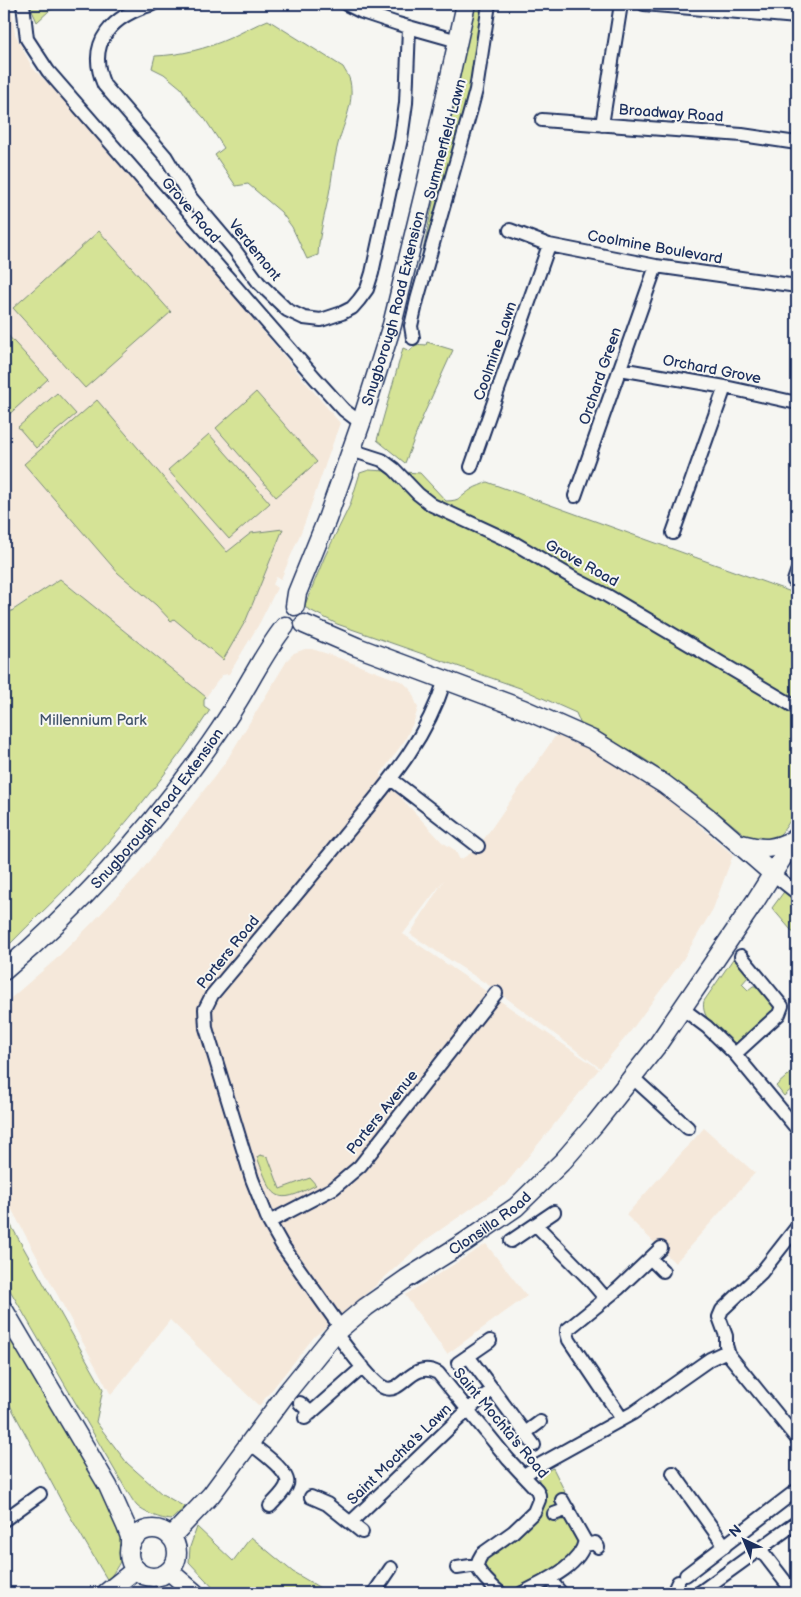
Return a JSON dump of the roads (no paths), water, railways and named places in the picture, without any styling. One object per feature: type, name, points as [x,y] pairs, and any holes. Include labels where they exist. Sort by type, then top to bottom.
[{"type":"main road","name":"Snugborough Road Extension","points":[[295,606],[296,593],[327,519],[361,423],[392,325],[426,185],[466,4]]},
{"type":"main road","points":[[290,606],[295,606],[301,608],[306,619],[300,628],[293,630],[285,626],[282,621],[284,610],[290,606]]},
{"type":"main road","points":[[304,624],[357,647],[541,716],[607,748],[664,784],[773,874]]},
{"type":"main road","name":"Snugborough Road Extension","points":[[4,971],[88,891],[137,840],[162,810],[212,741],[273,642],[285,626]]},
{"type":"main road","points":[[737,843],[755,848],[770,849],[796,837]]},
{"type":"main road","name":"Clonsilla Road","points":[[171,1537],[211,1495],[288,1391],[338,1331],[406,1279],[473,1237],[516,1207],[563,1161],[595,1124],[683,1010],[796,837]]},
{"type":"main road","points":[[4,1310],[108,1486],[130,1537],[130,1555],[136,1569],[142,1574],[156,1577],[170,1571],[174,1565],[177,1551],[171,1537],[159,1530],[152,1529],[133,1516],[108,1486]]},
{"type":"main road","points":[[130,1548],[138,1535],[152,1529]]},
{"type":"main road","points":[[106,1593],[136,1569]]},
{"type":"main road","points":[[170,1571],[195,1593]]},
{"type":"street","name":"Grove Road","points":[[23,4],[27,39],[48,71],[310,372],[344,410],[361,423]]},
{"type":"street","name":"Verdemont","points":[[153,4],[130,12],[119,18],[108,28],[101,44],[98,62],[104,85],[166,156],[190,197],[234,249],[259,283],[287,310],[310,319],[321,320],[352,308],[367,289],[404,121],[409,28]]},
{"type":"street","points":[[346,4],[362,12],[409,28],[458,41]]},
{"type":"street","name":"Summerfield Lawn","points":[[413,338],[411,326],[417,300],[476,90],[489,4]]},
{"type":"street","points":[[602,125],[621,4]]},
{"type":"street","points":[[644,4],[797,17]]},
{"type":"street","name":"Broadway Road","points":[[542,120],[746,136],[797,143]]},
{"type":"street","name":"Coolmine Boulevard","points":[[510,230],[549,245],[656,266],[797,286]]},
{"type":"street","name":"Coolmine Lawn","points":[[471,467],[549,245]]},
{"type":"street","name":"Orchard Green","points":[[575,496],[656,266]]},
{"type":"street","name":"Orchard Grove","points":[[620,369],[725,387],[797,403]]},
{"type":"street","points":[[673,533],[725,387]]},
{"type":"street","name":"Grove Road","points":[[351,450],[382,460],[432,505],[514,543],[575,579],[614,599],[797,708]]},
{"type":"street","name":"Porters Road","points":[[338,1331],[269,1222],[252,1179],[232,1115],[206,1028],[205,1009],[212,995],[314,875],[391,779],[424,730],[445,680]]},
{"type":"street","points":[[391,779],[478,846]]},
{"type":"street","points":[[773,874],[797,893]]},
{"type":"street","points":[[735,1054],[779,1014],[782,1006],[741,956]]},
{"type":"street","name":"Porters Avenue","points":[[269,1222],[334,1188],[360,1166],[496,994]]},
{"type":"street","points":[[683,1010],[707,1028],[735,1054],[797,1129]]},
{"type":"street","points":[[632,1077],[688,1128]]},
{"type":"street","points":[[511,1241],[554,1212]]},
{"type":"street","points":[[536,1225],[606,1299]]},
{"type":"street","points":[[797,1228],[763,1270],[720,1313],[719,1317],[726,1336],[727,1351],[797,1439]]},
{"type":"street","points":[[622,1419],[569,1340],[567,1333],[570,1326],[606,1299],[661,1248]]},
{"type":"street","points":[[651,1258],[663,1271]]},
{"type":"street","name":"Saint Mochta's Road","points":[[338,1331],[363,1367],[378,1384],[389,1389],[394,1388],[417,1371],[424,1369],[434,1371],[442,1377],[539,1495],[538,1506],[534,1512],[519,1527],[482,1554],[477,1565]]},
{"type":"street","points":[[490,1341],[463,1360],[493,1389],[534,1445]]},
{"type":"street","points":[[524,1475],[622,1419],[710,1359],[727,1351]]},
{"type":"street","points":[[300,1403],[308,1415],[363,1367]]},
{"type":"street","name":"Saint Mochta's Lawn","points":[[351,1522],[468,1410],[493,1389]]},
{"type":"street","points":[[525,1433],[540,1422]]},
{"type":"street","points":[[250,1444],[288,1479],[284,1490],[270,1506]]},
{"type":"street","points":[[673,1473],[725,1546]]},
{"type":"street","points":[[679,1583],[797,1490]]},
{"type":"street","points":[[4,1520],[40,1494]]},
{"type":"street","name":"Saint Mochta's Lawn","points":[[311,1497],[328,1504],[362,1532]]},
{"type":"street","points":[[522,1593],[549,1578],[577,1558],[585,1545],[579,1528],[565,1504],[554,1514]]},
{"type":"street","points":[[699,1593],[797,1522]]},
{"type":"street","points":[[585,1545],[595,1543],[598,1547]]},
{"type":"street","points":[[760,1549],[794,1593]]},
{"type":"street","points":[[457,1568],[477,1565],[480,1572],[500,1593]]},
{"type":"street","points":[[374,1593],[391,1568]]},
{"type":"street","points":[[549,1578],[561,1593]]},
{"type":"park label","name":"Millennium Park","points":[[93,720]]}]
